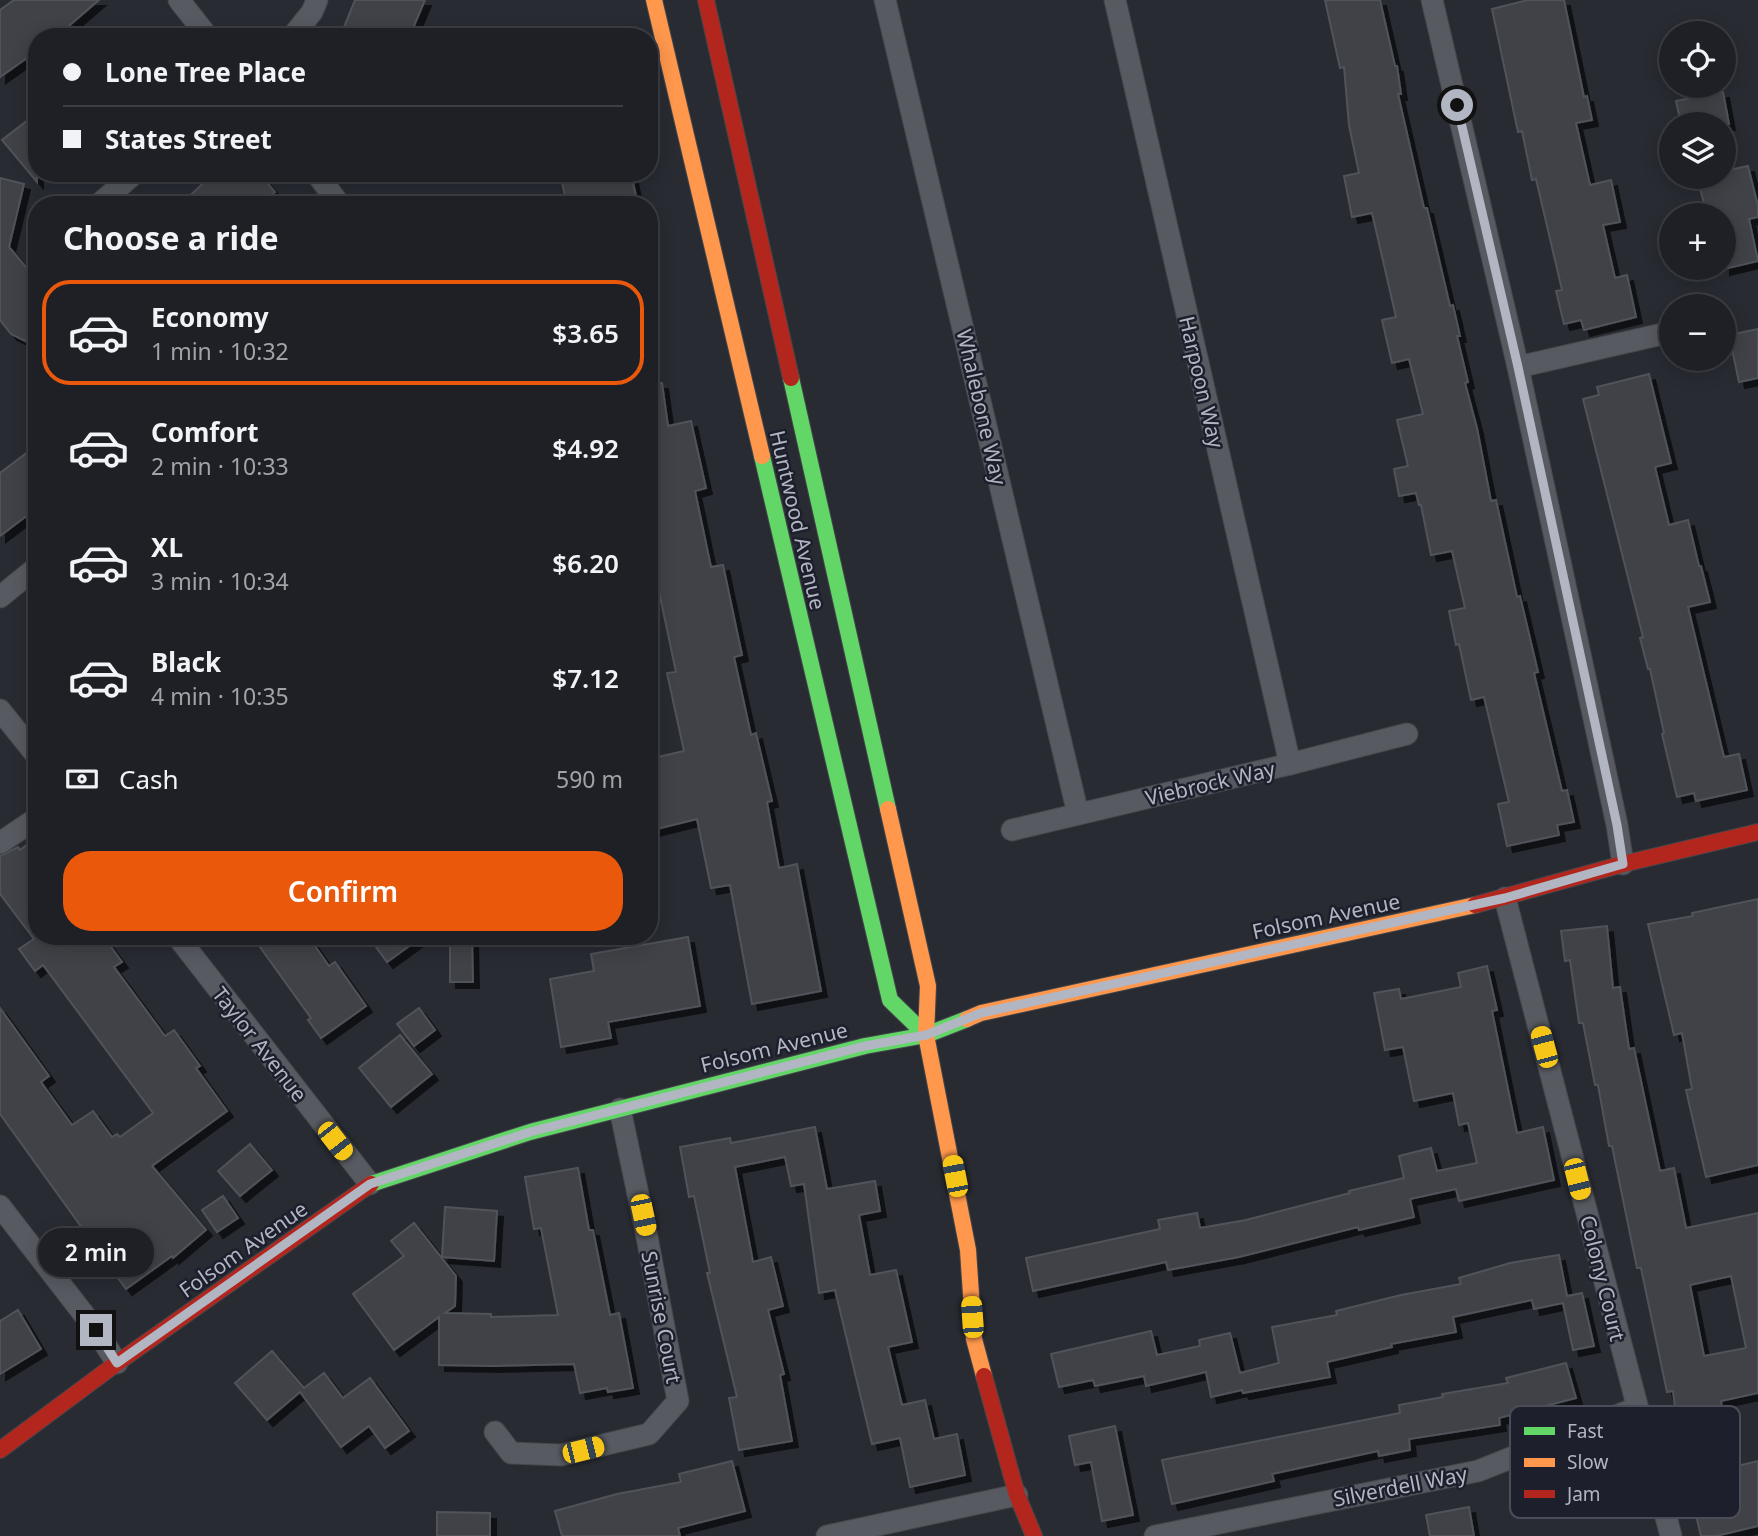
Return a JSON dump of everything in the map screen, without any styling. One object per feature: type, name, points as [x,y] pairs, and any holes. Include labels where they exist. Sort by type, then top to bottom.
[{"type":"street","points":[[178,0],[201,28]]},
{"type":"street","points":[[299,28],[312,12],[317,0]]},
{"type":"street","name":"Huntwood Avenue","points":[[654,0],[890,1000],[926,1035]]},
{"type":"street","name":"Huntwood Avenue","points":[[706,0],[928,986],[926,1035],[968,1250],[974,1339],[1017,1495],[1034,1536]]},
{"type":"street","name":"Whalebone Way","points":[[885,0],[1078,814]]},
{"type":"street","name":"Harpoon Way","points":[[1115,0],[1290,764]]},
{"type":"street","points":[[1432,0],[1518,367],[1614,811],[1623,864]]},
{"type":"street","points":[[108,196],[125,182]]},
{"type":"street","points":[[1518,367],[1659,335]]},
{"type":"street","points":[[0,597],[28,574]]},
{"type":"street","points":[[0,710],[28,745]]},
{"type":"street","name":"Viebrock Way","points":[[1012,830],[1407,734]]},
{"type":"street","points":[[0,843],[28,824]]},
{"type":"street","name":"Folsom Avenue","points":[[0,1450],[117,1363],[370,1184],[530,1132],[865,1046],[926,1035],[981,1013],[1505,898],[1623,864],[1758,832]]},
{"type":"street","name":"Colony Court","points":[[1505,898],[1635,1406]]},
{"type":"street","name":"Taylor Avenue","points":[[184,945],[370,1184]]},
{"type":"street","name":"Sunrise Court","points":[[495,1432],[511,1453],[562,1455],[649,1434],[678,1401],[648,1237],[620,1109]]},
{"type":"street","points":[[0,1206],[96,1330],[117,1363]]},
{"type":"street","name":"Silverdell Way","points":[[1155,1536],[1478,1471],[1510,1458]]},
{"type":"street","points":[[827,1536],[1017,1495]]},
{"type":"street","name":"Colony Court","points":[[1666,1518],[1671,1536]]},
{"type":"building","points":[[14,0],[99,0],[66,28],[28,28],[28,57],[0,77],[0,10]]},
{"type":"building","points":[[355,0],[425,0],[413,28],[344,28]]},
{"type":"building","points":[[1325,0],[1380,0],[1397,66],[1401,94],[1398,94],[1424,208],[1427,208],[1450,306],[1453,305],[1460,336],[1457,336],[1468,382],[1465,383],[1491,501],[1496,500],[1517,597],[1520,596],[1538,672],[1534,673],[1562,791],[1567,790],[1574,822],[1557,825],[1559,835],[1507,846],[1498,804],[1509,802],[1484,697],[1471,700],[1449,611],[1465,608],[1452,551],[1431,555],[1416,493],[1399,496],[1394,469],[1408,466],[1397,420],[1423,414],[1409,359],[1392,363],[1382,320],[1396,317],[1372,213],[1352,217],[1344,176],[1359,173],[1349,125],[1344,67],[1340,68]]},
{"type":"building","points":[[1528,0],[1564,0],[1584,97],[1587,96],[1592,120],[1576,123],[1590,185],[1611,180],[1620,222],[1603,225],[1615,278],[1627,275],[1636,317],[1584,330],[1581,320],[1564,324],[1556,291],[1562,290],[1536,179],[1532,180],[1522,131],[1518,132],[1492,9]]},
{"type":"building","points":[[1724,98],[1727,112],[1678,112],[1676,101]]},
{"type":"building","points":[[28,120],[28,171],[2,140]]},
{"type":"building","points":[[1748,166],[1758,206],[1758,217],[1749,219],[1758,261],[1736,266],[1736,203],[1704,203],[1700,189],[1736,189],[1736,168]]},
{"type":"building","points":[[0,178],[24,184],[9,247],[28,269],[28,342],[11,334],[0,320]]},
{"type":"building","points":[[204,182],[267,182],[275,192],[270,196],[190,196]]},
{"type":"building","points":[[562,182],[633,182],[636,196],[565,196]]},
{"type":"building","points":[[1758,329],[1758,378],[1739,382],[1736,368],[1736,334]]},
{"type":"building","points":[[1649,374],[1671,463],[1655,467],[1669,525],[1688,520],[1710,602],[1688,607],[1724,757],[1739,754],[1747,790],[1696,801],[1694,793],[1677,797],[1650,669],[1640,638],[1643,637],[1583,399],[1599,395],[1597,387]]},
{"type":"building","points":[[658,383],[662,383],[668,426],[691,421],[706,488],[695,491],[711,567],[723,565],[742,655],[734,657],[751,735],[756,733],[772,801],[767,802],[779,868],[797,864],[821,991],[752,1004],[730,885],[711,888],[697,819],[658,829],[658,757],[684,751],[667,673],[676,672],[658,587]]},
{"type":"building","points":[[28,452],[28,515],[0,536],[0,473]]},
{"type":"building","points":[[28,844],[28,931],[0,894],[0,856],[18,847],[20,850]]},
{"type":"building","points":[[1758,899],[1758,1165],[1706,1177],[1686,1090],[1692,1089],[1682,1033],[1674,1035],[1648,924],[1693,916],[1692,913]]},
{"type":"building","points":[[1607,926],[1613,988],[1620,987],[1629,1049],[1634,1048],[1660,1171],[1674,1168],[1686,1228],[1758,1213],[1758,1393],[1721,1401],[1722,1406],[1675,1406],[1673,1391],[1667,1392],[1641,1268],[1637,1268],[1612,1146],[1609,1146],[1598,1085],[1595,1085],[1583,1023],[1579,1023],[1570,960],[1565,961],[1561,931]],"holes":[[[1731,1276],[1746,1348],[1704,1356],[1690,1285]]]},
{"type":"building","points":[[688,937],[700,1006],[608,1022],[611,1038],[561,1047],[550,979],[594,971],[591,954],[658,945],[658,942]]},
{"type":"building","points":[[28,943],[110,945],[122,962],[114,967],[165,1036],[174,1030],[200,1066],[196,1068],[227,1111],[152,1166],[206,1230],[173,1258],[172,1256],[126,1289],[0,1114],[0,1008],[49,1076],[41,1082],[72,1125],[93,1111],[112,1137],[117,1134],[120,1137],[153,1113],[43,965],[35,971],[19,949]]},
{"type":"building","points":[[258,945],[314,945],[329,966],[335,962],[366,1006],[321,1038],[308,1020],[311,1018]]},
{"type":"building","points":[[375,945],[411,945],[387,962]]},
{"type":"building","points":[[450,945],[472,945],[473,982],[450,982]]},
{"type":"building","points":[[1487,966],[1497,1010],[1492,1011],[1517,1133],[1543,1127],[1554,1180],[1459,1201],[1456,1189],[1410,1199],[1414,1217],[1359,1230],[1358,1227],[1239,1257],[1168,1270],[1166,1262],[1033,1291],[1026,1258],[1160,1229],[1158,1220],[1197,1213],[1200,1228],[1246,1220],[1350,1193],[1349,1191],[1404,1178],[1399,1156],[1431,1148],[1437,1171],[1477,1163],[1468,1123],[1459,1125],[1453,1093],[1414,1101],[1403,1047],[1385,1050],[1374,993],[1399,989],[1401,999],[1461,987],[1458,973]]},
{"type":"building","points":[[419,1008],[435,1030],[414,1046],[397,1024]]},
{"type":"building","points":[[400,1035],[432,1074],[391,1107],[359,1068]]},
{"type":"building","points":[[815,1127],[827,1189],[875,1181],[880,1211],[859,1215],[870,1275],[896,1270],[912,1342],[888,1347],[902,1405],[925,1400],[934,1439],[957,1434],[965,1475],[910,1487],[900,1438],[872,1444],[835,1290],[819,1293],[804,1184],[791,1186],[785,1157],[735,1167],[753,1262],[771,1257],[783,1306],[768,1310],[784,1374],[780,1375],[792,1441],[739,1450],[729,1398],[737,1397],[707,1273],[710,1273],[694,1196],[689,1197],[680,1147],[730,1138],[731,1143]]},
{"type":"building","points":[[250,1144],[272,1170],[240,1196],[218,1171]]},
{"type":"building","points":[[578,1168],[589,1230],[593,1230],[610,1315],[619,1313],[633,1388],[608,1392],[607,1388],[580,1393],[574,1364],[439,1365],[439,1317],[394,1350],[353,1294],[404,1256],[391,1241],[414,1223],[456,1276],[455,1306],[445,1313],[491,1314],[491,1317],[558,1315],[541,1228],[534,1229],[525,1177]]},
{"type":"building","points":[[223,1196],[238,1218],[217,1232],[202,1210]]},
{"type":"building","points":[[445,1207],[497,1211],[494,1261],[442,1257]]},
{"type":"building","points":[[1559,1255],[1567,1296],[1582,1293],[1594,1346],[1573,1350],[1563,1303],[1534,1309],[1532,1300],[1453,1317],[1456,1332],[1391,1344],[1392,1347],[1327,1362],[1330,1377],[1211,1397],[1206,1372],[1146,1386],[1144,1376],[1095,1386],[1093,1380],[1059,1387],[1051,1354],[1151,1331],[1157,1355],[1200,1346],[1199,1340],[1230,1333],[1240,1373],[1279,1363],[1272,1327],[1337,1315],[1336,1311],[1461,1284],[1459,1278],[1510,1263]]},
{"type":"building","points":[[18,1310],[41,1349],[0,1374],[0,1321]]},
{"type":"building","points":[[272,1351],[304,1388],[324,1373],[343,1398],[370,1378],[409,1431],[385,1448],[369,1426],[341,1447],[300,1392],[267,1420],[235,1383]]},
{"type":"building","points":[[1566,1363],[1576,1398],[1545,1406],[1510,1406],[1510,1415],[1499,1418],[1500,1425],[1409,1439],[1410,1450],[1379,1456],[1378,1451],[1272,1474],[1274,1481],[1172,1504],[1162,1460],[1400,1413],[1399,1405],[1443,1397],[1442,1394],[1508,1383],[1506,1378]]},
{"type":"building","points":[[1115,1426],[1133,1515],[1102,1521],[1091,1462],[1075,1465],[1069,1436]]},
{"type":"building","points":[[732,1461],[745,1511],[678,1528],[680,1536],[562,1536],[555,1511],[617,1494],[681,1482],[679,1474]]},
{"type":"building","points":[[1758,1461],[1758,1526],[1716,1536],[1701,1536],[1697,1518],[1740,1518],[1740,1465]]},
{"type":"building","points":[[1469,1507],[1474,1536],[1430,1536],[1426,1515]]},
{"type":"building","points":[[437,1512],[490,1513],[490,1536],[437,1536]]},
{"type":"traffic: fast","points":[[791,378],[888,809]]},
{"type":"traffic: fast","points":[[762,456],[890,1000],[926,1035]]},
{"type":"traffic: fast","points":[[371,1184],[530,1132],[865,1046],[926,1035],[967,1019]]},
{"type":"traffic: slow","points":[[654,0],[762,456]]},
{"type":"traffic: slow","points":[[888,809],[928,986],[926,1035],[968,1250],[974,1339],[984,1376]]},
{"type":"traffic: slow","points":[[967,1019],[981,1013],[1475,905]]},
{"type":"traffic: jam","points":[[706,0],[791,378]]},
{"type":"traffic: jam","points":[[1475,905],[1623,864],[1758,832]]},
{"type":"traffic: jam","points":[[0,1450],[117,1363],[371,1184]]},
{"type":"traffic: jam","points":[[984,1376],[1017,1495],[1034,1536]]},
{"type":"route","points":[[96,1330],[117,1363],[370,1184],[530,1132],[865,1046],[926,1035],[981,1013],[1505,898],[1623,864],[1617,825],[1518,367],[1457,105]]}]
